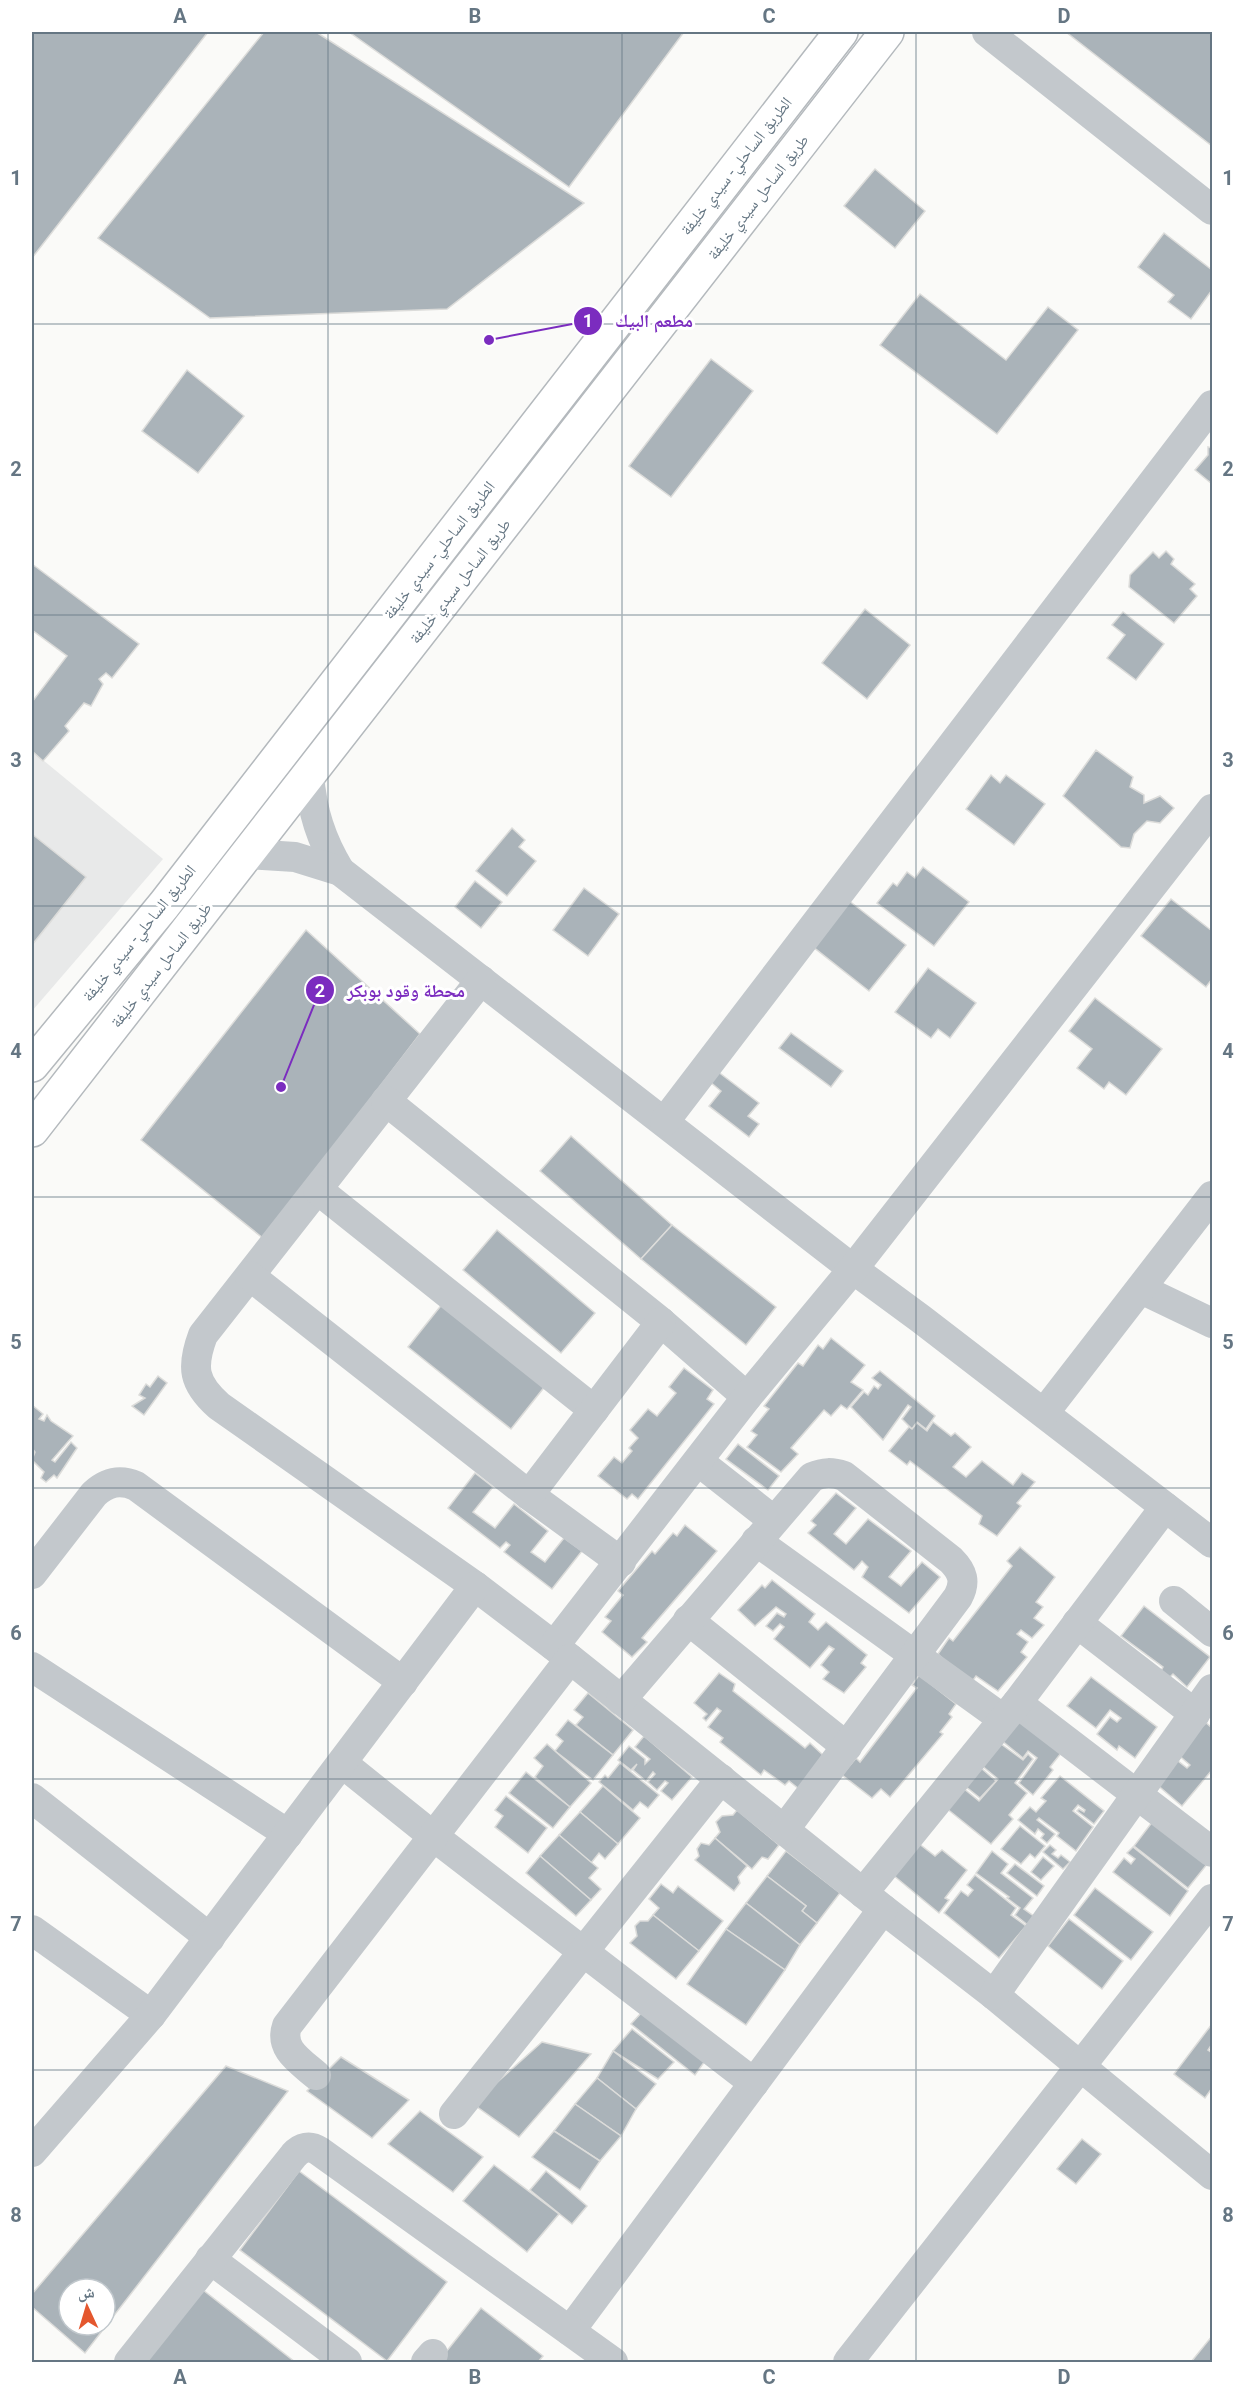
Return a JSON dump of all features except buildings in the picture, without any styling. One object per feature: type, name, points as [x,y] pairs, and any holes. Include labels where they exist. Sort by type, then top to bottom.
[{"type":"highway","name":"الطريق الساحلي- سيدي خليفة","points":[[32,1065],[164,905],[841,32]]},
{"type":"highway","name":"طريق الساحل سيدي خليفة","points":[[32,1130],[887,32]]},
{"type":"street","points":[[987,32],[1212,210]]},
{"type":"street","points":[[665,1121],[1212,405]]},
{"type":"street","points":[[309,775],[311,800],[317,825],[340,871]]},
{"type":"street","points":[[316,2075],[290,2052],[285,2039],[287,2026],[433,1836],[562,1653],[621,1562],[747,1397],[853,1269],[1212,809]]},
{"type":"street","points":[[248,854],[295,857],[340,871],[853,1269],[1212,1543]]},
{"type":"street","points":[[482,980],[203,1335],[196,1354],[196,1375],[204,1392],[219,1406],[475,1586],[562,1653],[994,1995],[1212,2175]]},
{"type":"street","points":[[386,1101],[661,1322],[747,1397]]},
{"type":"street","points":[[318,1190],[594,1410]]},
{"type":"street","points":[[1044,1413],[1212,1196]]},
{"type":"street","points":[[250,1276],[529,1495],[621,1562]]},
{"type":"street","points":[[1141,1289],[1212,1323]]},
{"type":"street","points":[[529,1495],[661,1322]]},
{"type":"street","points":[[698,1461],[765,1530],[916,1656],[1010,1711],[1136,1794],[1212,1852]]},
{"type":"street","points":[[621,1700],[812,1477],[834,1472],[844,1476],[959,1568],[963,1577],[962,1589],[916,1656],[784,1830]]},
{"type":"street","points":[[33,1568],[102,1486],[115,1482],[127,1482],[403,1682]]},
{"type":"street","points":[[570,2331],[754,2083],[873,1901],[1010,1711],[1165,1507]]},
{"type":"street","points":[[32,2152],[151,2015],[475,1586]]},
{"type":"street","points":[[1174,1601],[1212,1632]]},
{"type":"street","points":[[688,1620],[847,1747]]},
{"type":"street","points":[[1077,1623],[1195,1714]]},
{"type":"street","points":[[32,1667],[288,1834]]},
{"type":"street","points":[[994,1995],[1212,1689]]},
{"type":"street","points":[[342,1763],[433,1836],[754,2083]]},
{"type":"street","points":[[454,2114],[722,1779]]},
{"type":"street","points":[[32,1798],[210,1938]]},
{"type":"street","points":[[848,2362],[1212,1899]]},
{"type":"street","points":[[32,1930],[151,2015]]},
{"type":"street","points":[[129,2362],[210,2259],[298,2151],[303,2148],[315,2148],[570,2331],[607,2361]]},
{"type":"street","points":[[210,2259],[347,2362]]},
{"type":"shaded area","points":[[32,751],[163,859],[32,1011]]},
{"type":"place","name":"مطعم البيك","points":[[489,340]]},
{"type":"place","name":"محطة وقود بوبكر","points":[[281,1087]]}]
